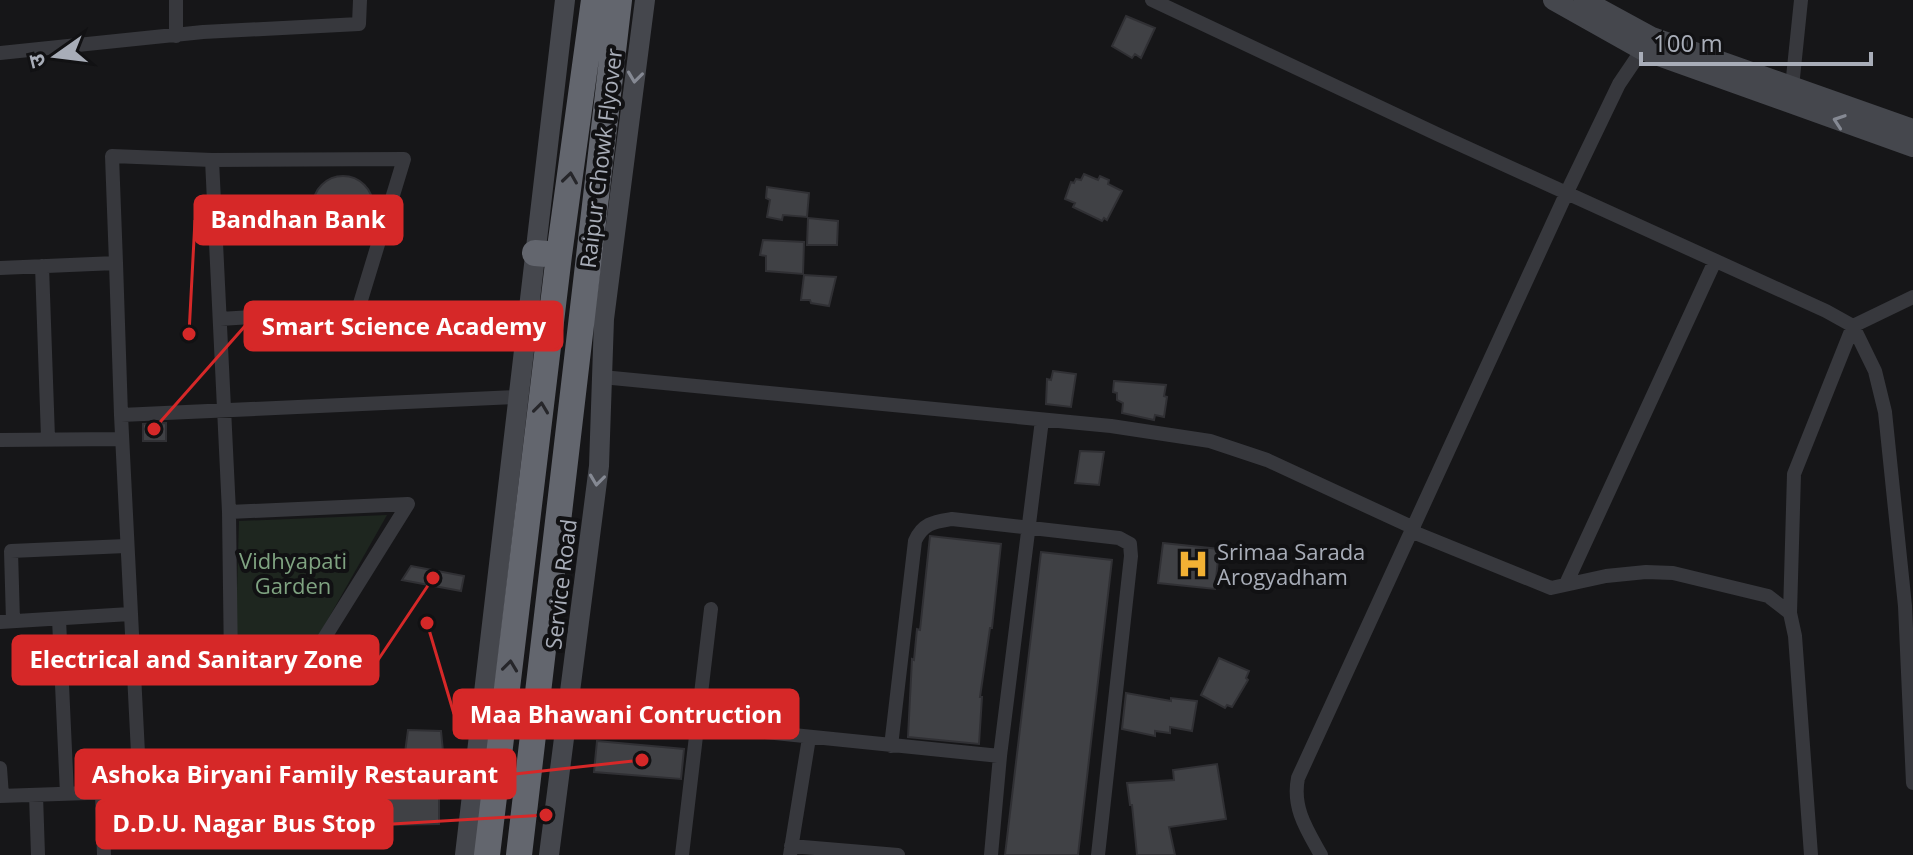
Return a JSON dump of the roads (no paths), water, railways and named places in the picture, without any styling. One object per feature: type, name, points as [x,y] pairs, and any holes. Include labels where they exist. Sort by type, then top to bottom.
[{"type":"highway","name":"Raipur Chowk Flyover","points":[[519,855],[592,318],[599,59],[594,0]]},
{"type":"highway","name":"Raipur Chowk Flyover","points":[[487,855],[547,254],[599,59],[619,0]]},
{"type":"street","points":[[176,0],[176,36]]},
{"type":"street","points":[[0,53],[203,32],[359,24],[360,0]]},
{"type":"street","points":[[465,855],[518,397],[547,254],[565,0]]},
{"type":"street","name":"Service Road","points":[[549,855],[599,466],[602,377],[592,318],[645,0]]},
{"type":"street","points":[[1152,0],[1853,326],[1875,371],[1885,412],[1909,604],[1913,783]]},
{"type":"street","points":[[1553,0],[1642,50],[1913,147]]},
{"type":"street","points":[[1584,0],[1652,37],[1913,129]]},
{"type":"street","points":[[1792,87],[1801,0]]},
{"type":"street","points":[[1321,855],[1302,822],[1295,795],[1298,778],[1567,192],[1619,84],[1642,50]]},
{"type":"street","points":[[140,793],[126,546],[112,156],[212,160],[404,159],[358,310],[220,319]]},
{"type":"street","points":[[212,160],[229,512],[231,665]]},
{"type":"street","points":[[1566,584],[1715,261]]},
{"type":"street","points":[[0,268],[116,263]]},
{"type":"street","points":[[42,266],[48,438]]},
{"type":"street","points":[[1811,855],[1795,636],[1790,613],[1794,474],[1853,326],[1913,297]]},
{"type":"street","points":[[602,377],[1111,426],[1210,441],[1267,460],[1414,530],[1551,588],[1646,572],[1673,573],[1768,596],[1790,613]]},
{"type":"street","points":[[121,415],[518,397]]},
{"type":"street","points":[[991,855],[1000,756],[1042,420]]},
{"type":"street","points":[[0,440],[122,439]]},
{"type":"street","points":[[134,670],[310,661],[408,504],[229,512]]},
{"type":"street","points":[[891,746],[915,541],[920,530],[930,523],[952,519],[1119,538],[1130,544],[1129,571],[1098,855]]},
{"type":"street","points":[[126,546],[11,551],[6,621],[130,614]]},
{"type":"street","points":[[682,855],[711,609]]},
{"type":"street","points":[[59,619],[67,794]]},
{"type":"street","points":[[568,712],[1000,756]]},
{"type":"street","points":[[809,738],[791,850],[898,855]]},
{"type":"street","points":[[0,768],[1,796],[474,780]]},
{"type":"street","points":[[102,794],[104,855]]},
{"type":"street","points":[[36,795],[38,855]]},
{"type":"place","name":"Bandhan Bank","points":[[189,334]]},
{"type":"place","name":"Smart Science Academy","points":[[154,429]]},
{"type":"place","name":"Srimaa Sarada Arogyadham","points":[[1193,564]]},
{"type":"place","name":"Electrical and Sanitary Zone","points":[[433,578]]},
{"type":"place","name":"Maa Bhawani Contruction","points":[[427,623]]},
{"type":"place","name":"Ashoka Biryani Family Restaurant","points":[[642,760]]},
{"type":"place","name":"D.D.U. Nagar Bus Stop","points":[[546,815]]},
{"type":"park label","name":"Vidhyapati Garden","points":[[293,572]]}]
